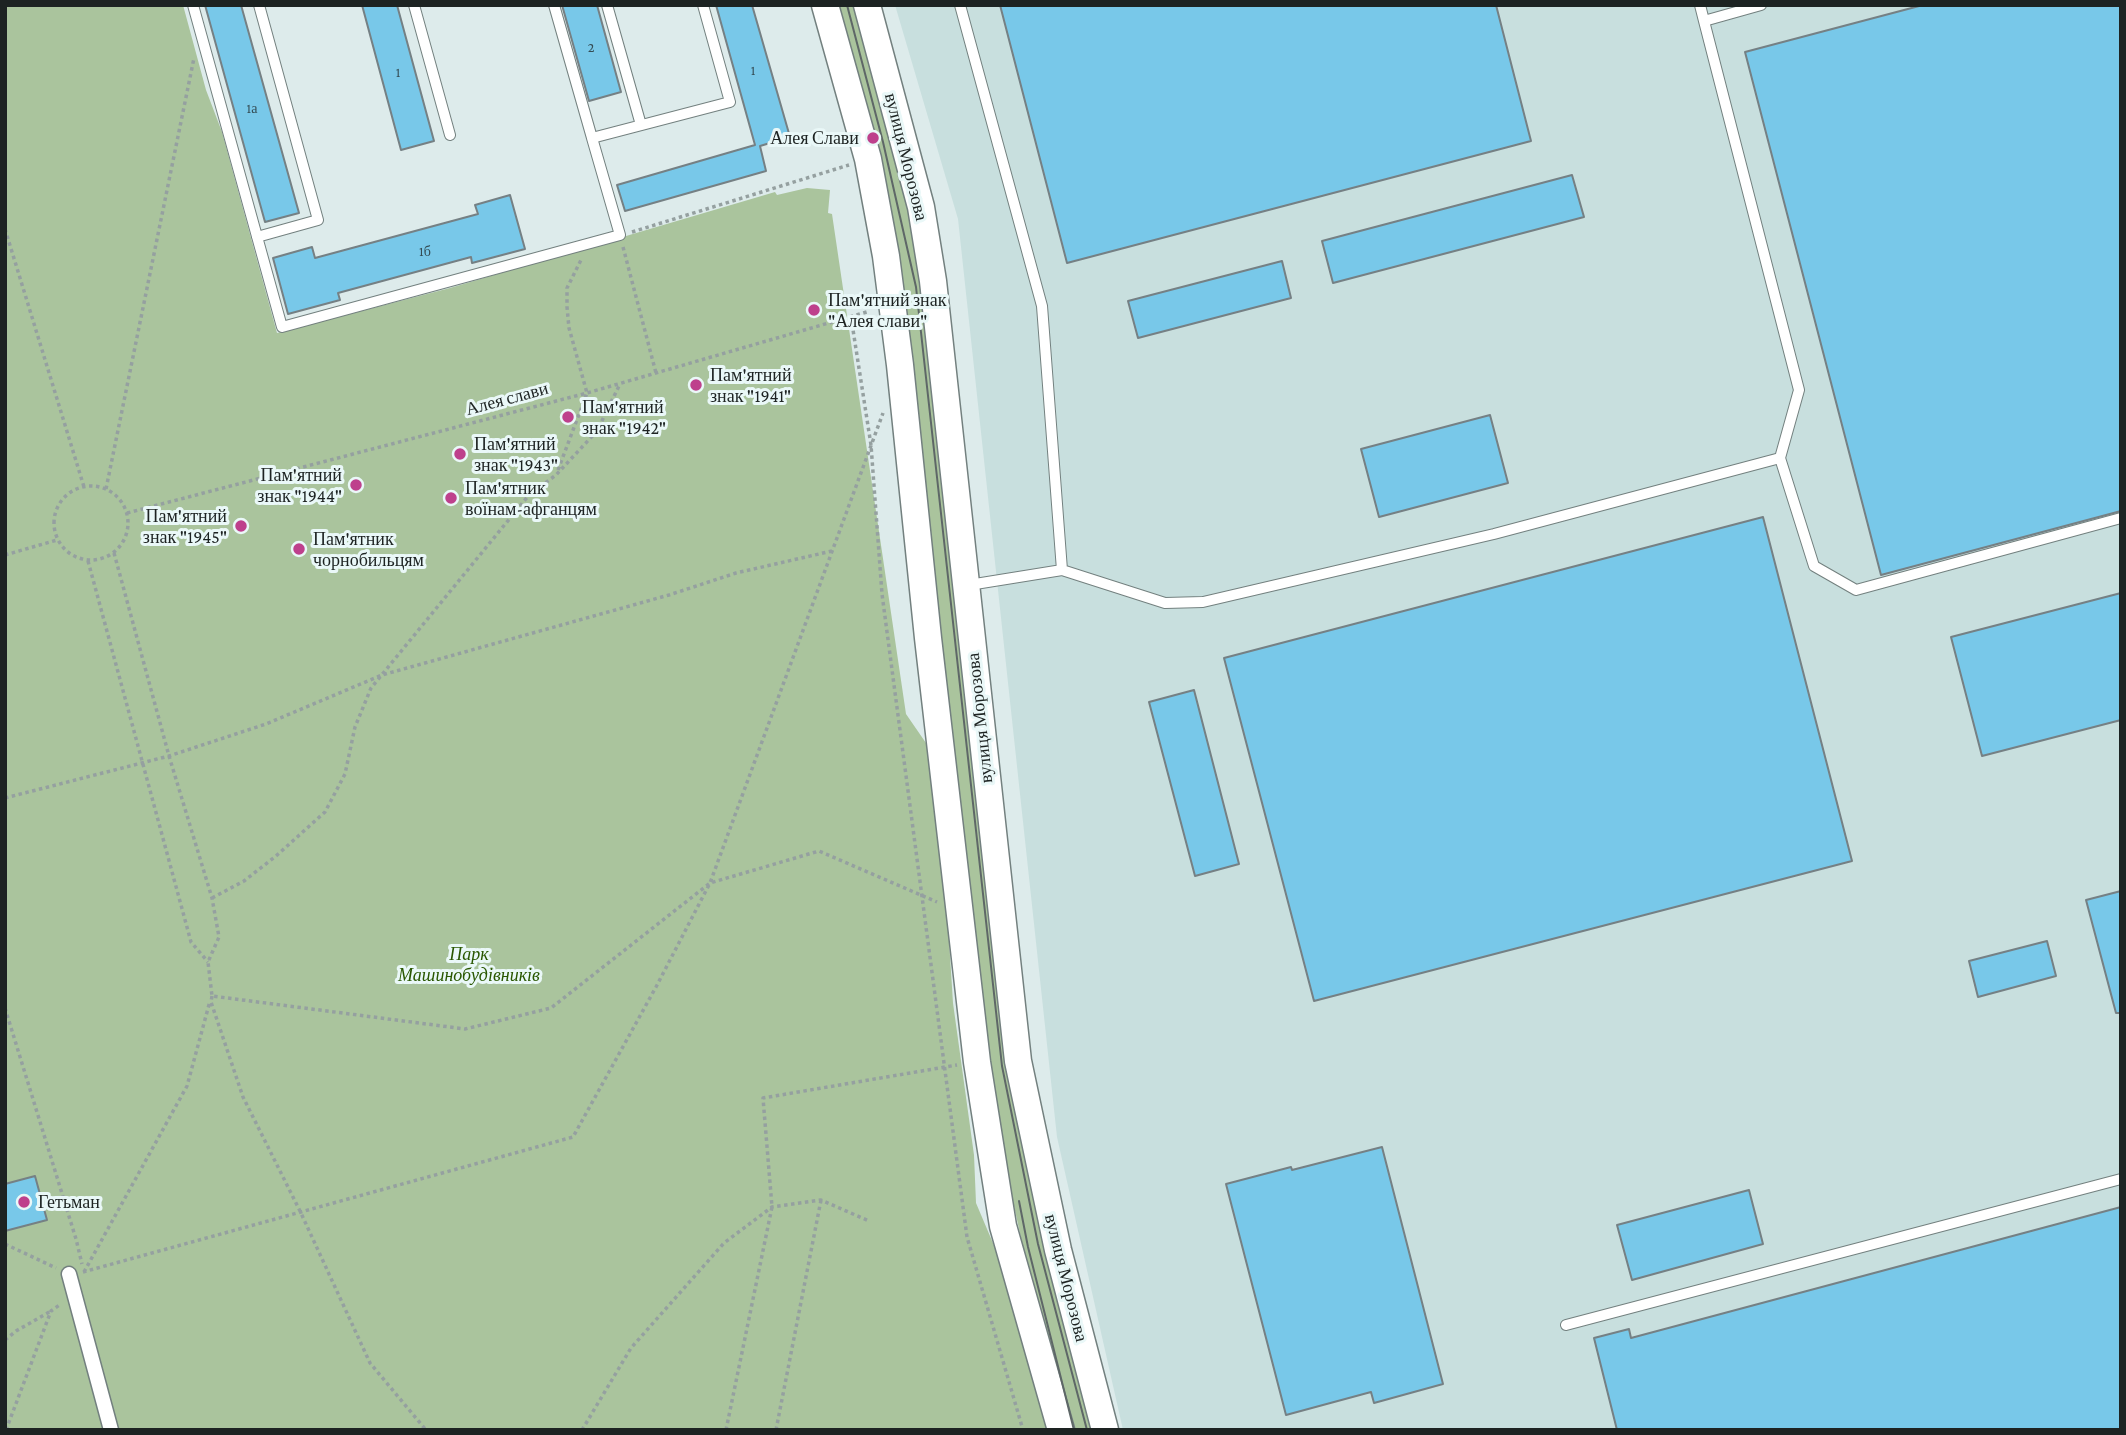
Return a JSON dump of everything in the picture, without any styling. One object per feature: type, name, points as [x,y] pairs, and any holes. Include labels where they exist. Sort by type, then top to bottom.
[{"type":"main road","points":[[825,5],[867,159],[886,256],[977,1062],[1003,1226],[1061,1430]]},
{"type":"main road","name":"вулиця Морозова","points":[[867,5],[921,207],[933,281],[1018,1061],[1058,1250],[1105,1430]]},
{"type":"street","points":[[76,1273],[75,1295],[111,1430]]},
{"type":"lane","points":[[193,5],[282,327],[620,235],[554,5]]},
{"type":"lane","points":[[257,237],[318,220],[259,5]]},
{"type":"lane","points":[[414,5],[450,135]]},
{"type":"lane","points":[[607,5],[641,125]]},
{"type":"lane","points":[[592,138],[730,102],[703,5]]},
{"type":"lane","points":[[960,5],[1042,306],[1062,570]]},
{"type":"lane","points":[[1700,5],[1798,390],[1780,458],[1814,566],[1856,590],[2121,517]]},
{"type":"lane","points":[[1704,21],[1760,5]]},
{"type":"lane","points":[[966,586],[1062,570],[1165,603],[1203,602],[1494,534],[1780,458]]},
{"type":"lane","points":[[1566,1325],[2121,1179]]},
{"type":"path","points":[[106,489],[200,29]]},
{"type":"path","points":[[656,373],[620,235],[867,159]]},
{"type":"path","points":[[5,229],[84,487]]},
{"type":"path","points":[[556,475],[587,393],[569,328],[567,288],[590,244]]},
{"type":"path","name":"Алея слави","points":[[127,513],[587,393],[892,305]]},
{"type":"path","points":[[851,317],[871,444],[882,594],[967,1237],[1023,1430]]},
{"type":"path","points":[[212,898],[244,881],[325,812],[345,774],[355,727],[371,688],[529,495],[556,475],[597,431],[620,384]]},
{"type":"path","points":[[5,1244],[76,1273],[573,1137],[710,883],[884,411]]},
{"type":"path","points":[[95,486],[106,489],[115,495],[127,513],[126,535],[114,553],[106,558],[88,561],[70,554],[57,540],[54,518],[57,507],[64,497],[73,491],[95,486]]},
{"type":"path","points":[[5,555],[57,540]]},
{"type":"path","points":[[5,798],[169,755],[266,724],[382,675],[668,596],[736,573],[832,551]]},
{"type":"path","points":[[114,553],[169,755],[212,898],[219,937],[208,962],[211,1002],[243,1097],[300,1211],[370,1363],[426,1430]]},
{"type":"path","points":[[88,561],[191,942],[208,962]]},
{"type":"path","points":[[212,996],[466,1029],[551,1008],[710,883],[819,851],[960,912]]},
{"type":"path","points":[[76,1273],[187,1086],[212,996]]},
{"type":"path","points":[[5,1008],[76,1239],[76,1273]]},
{"type":"path","points":[[726,1430],[772,1206],[763,1098],[977,1062]]},
{"type":"path","points":[[776,1430],[821,1200]]},
{"type":"path","points":[[582,1430],[631,1348],[724,1243],[772,1206],[821,1200],[869,1221]]},
{"type":"path","points":[[5,1340],[75,1295]]},
{"type":"path","points":[[6,1430],[51,1311]]},
{"type":"shaded area","points":[[895,5],[2121,5],[2121,1430],[1123,1430],[1057,1137],[958,219]]},
{"type":"green space","name":"Парк Машинобудівників","points":[[5,5],[183,5],[206,90],[222,132],[277,333],[450,288],[775,192],[777,195],[807,188],[830,190],[828,213],[832,214],[906,714],[926,743],[942,829],[953,1003],[974,1155],[976,1203],[998,1255],[1050,1430],[5,1430]]},
{"type":"green space","points":[[832,5],[858,5],[914,211],[1009,1052],[1096,1430],[1069,1430],[1034,1297],[986,1055],[922,502]]},
{"type":"building","points":[[205,5],[241,5],[299,213],[265,222]]},
{"type":"building","points":[[362,5],[397,5],[434,141],[401,150]]},
{"type":"building","points":[[562,5],[597,5],[621,92],[589,101]]},
{"type":"building","points":[[716,5],[752,5],[790,137],[760,146],[766,171],[625,211],[617,185],[755,145]]},
{"type":"building","points":[[1000,5],[1496,5],[1531,141],[1067,263]]},
{"type":"building","points":[[1923,5],[2121,5],[2121,511],[1881,575],[1745,52]]},
{"type":"building","points":[[1572,175],[1584,217],[1333,283],[1322,241]]},
{"type":"building","points":[[510,195],[525,249],[472,263],[471,257],[338,293],[340,300],[288,314],[273,258],[312,247],[315,258],[478,214],[475,205]]},
{"type":"building","points":[[1282,261],[1291,298],[1138,338],[1128,301]]},
{"type":"building","points":[[1490,415],[1508,483],[1379,517],[1361,449]]},
{"type":"building","points":[[1763,517],[1852,861],[1314,1001],[1224,658]]},
{"type":"building","points":[[2121,593],[2121,720],[1982,756],[1951,637]]},
{"type":"building","points":[[1194,690],[1239,864],[1195,876],[1149,702]]},
{"type":"building","points":[[2121,891],[2121,1013],[2116,1013],[2086,900]]},
{"type":"building","points":[[2047,941],[2056,976],[1978,997],[1969,961]]},
{"type":"building","points":[[1382,1147],[1443,1384],[1374,1403],[1371,1392],[1286,1415],[1226,1184]]},
{"type":"building","name":"Гетьман","points":[[35,1176],[47,1220],[5,1231],[5,1184]]},
{"type":"building","points":[[1749,1190],[1763,1244],[1632,1280],[1617,1225]]},
{"type":"building","points":[[2121,1207],[2121,1430],[1617,1430],[1594,1338],[1629,1329],[1631,1338]]},
{"type":"tram line","points":[[847,5],[883,142],[916,287],[1002,1066],[1038,1244],[1087,1430]]},
{"type":"tram line","points":[[1019,1201],[1074,1430]]},
{"type":"place","name":"Алея Слави","points":[[873,138]]},
{"type":"place","name":"Пам'ятний знак \"Алея слави\"","points":[[814,310]]},
{"type":"place","name":"Пам'ятний знак \"1941\"","points":[[696,385]]},
{"type":"place","name":"Пам'ятний знак \"1942\"","points":[[568,417]]},
{"type":"place","name":"Пам'ятний знак \"1943\"","points":[[460,454]]},
{"type":"place","name":"Пам'ятний знак \"1944\"","points":[[356,485]]},
{"type":"place","name":"Пам'ятник воїнам-афганцям","points":[[451,498]]},
{"type":"place","name":"Пам'ятний знак \"1945\"","points":[[241,526]]},
{"type":"place","name":"Пам'ятник чорнобильцям","points":[[299,549]]},
{"type":"place","name":"Гетьман","points":[[24,1202]]}]
